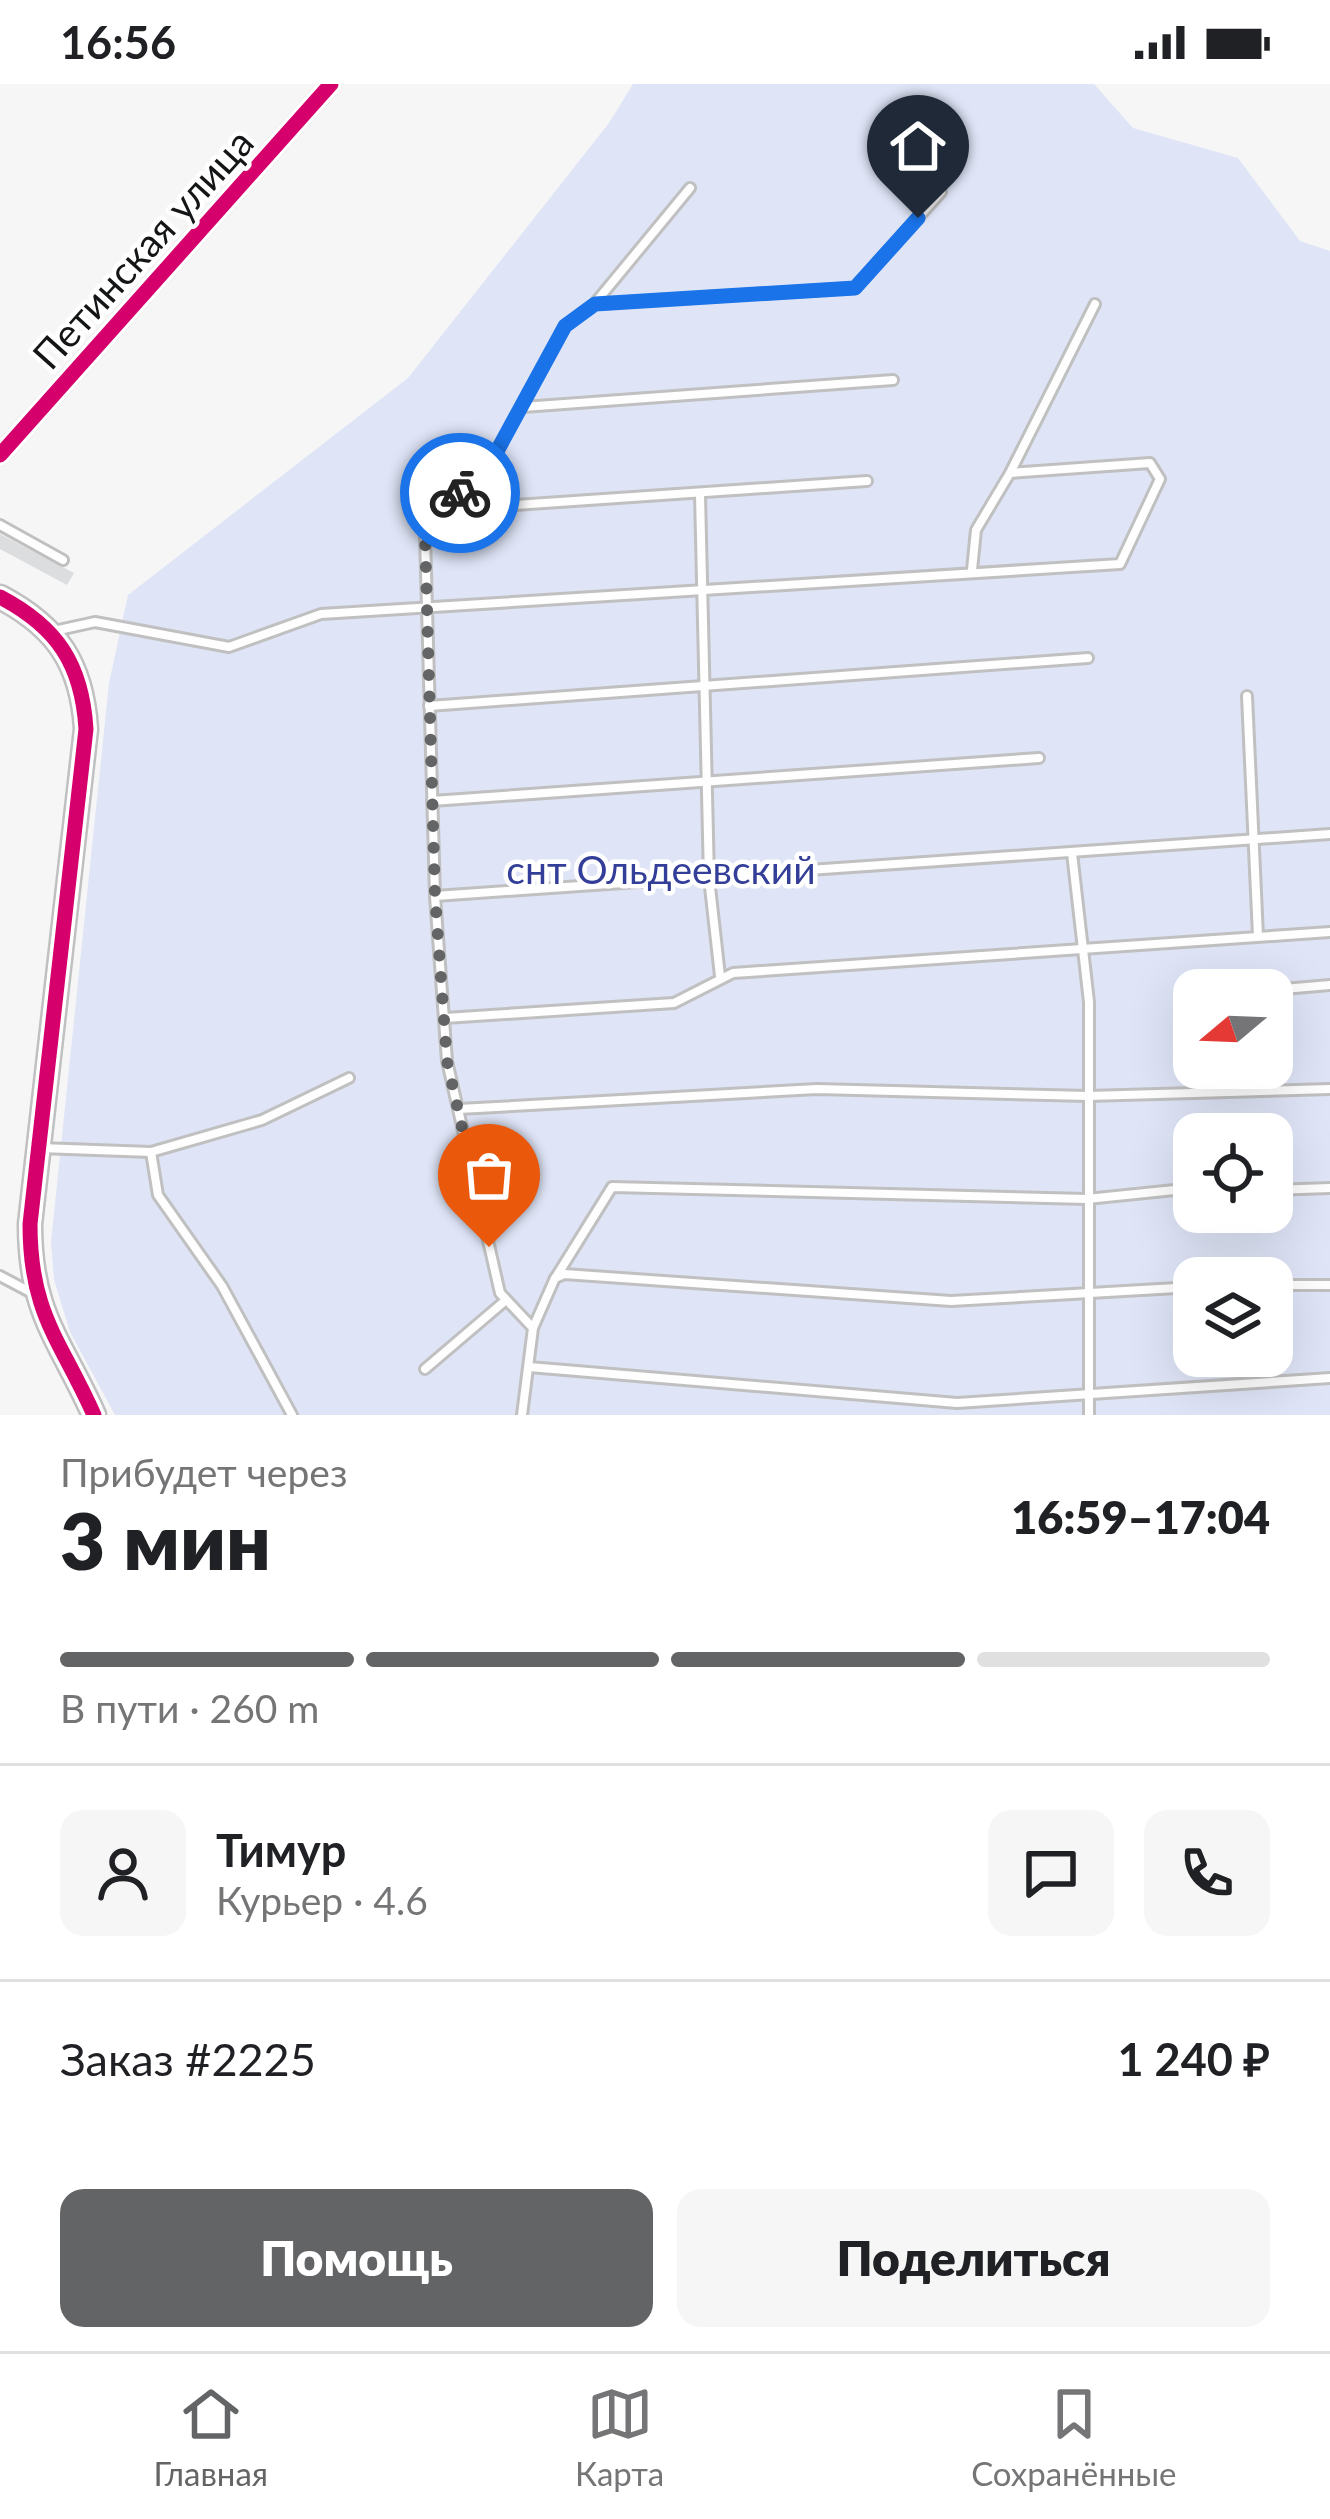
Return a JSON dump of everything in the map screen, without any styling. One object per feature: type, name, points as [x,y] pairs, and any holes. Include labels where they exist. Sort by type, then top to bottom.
[{"type":"street","name":"Петинская улица","points":[[0,455],[332,84]]},
{"type":"street","points":[[0,597],[52,632],[77,672],[86,729],[30,1224],[35,1295],[94,1415]]},
{"type":"lane","points":[[533,1328],[500,1293],[447,1061],[435,896],[425,536],[442,510],[490,464],[565,326],[595,304],[690,188]]},
{"type":"lane","points":[[595,304],[855,288],[941,192]]},
{"type":"lane","points":[[972,570],[976,530],[1095,304]]},
{"type":"lane","points":[[522,407],[893,380]]},
{"type":"lane","points":[[52,632],[95,622],[230,647],[283,623],[321,614],[972,570],[1120,565],[1160,479],[1150,463],[1010,473]]},
{"type":"lane","points":[[442,510],[867,481]]},
{"type":"lane","points":[[445,1018],[674,1003],[711,987],[720,976],[709,878],[700,494]]},
{"type":"lane","points":[[0,525],[63,560]]},
{"type":"lane","points":[[429,706],[1088,658]]},
{"type":"lane","points":[[1247,696],[1258,936]]},
{"type":"lane","points":[[432,800],[1039,758]]},
{"type":"lane","points":[[435,896],[1330,834]]},
{"type":"lane","points":[[1072,853],[1089,1002],[1089,1415]]},
{"type":"lane","points":[[720,976],[1330,932]]},
{"type":"lane","points":[[1293,988],[1330,985]]},
{"type":"lane","points":[[39,1148],[152,1152],[262,1120],[350,1078]]},
{"type":"lane","points":[[459,1108],[817,1089],[1088,1096],[1330,1089]]},
{"type":"lane","points":[[152,1152],[158,1195],[222,1286],[292,1415]]},
{"type":"lane","points":[[522,1415],[533,1328],[555,1278],[612,1186],[1087,1199],[1173,1191]]},
{"type":"lane","points":[[1293,1189],[1330,1188]]},
{"type":"lane","points":[[0,1276],[35,1295]]},
{"type":"lane","points":[[555,1278],[951,1301],[1173,1289]]},
{"type":"lane","points":[[1293,1285],[1330,1285]]},
{"type":"lane","points":[[424,1369],[506,1300]]},
{"type":"lane","points":[[529,1366],[957,1403],[1330,1378]]},
{"type":"green space","name":"снт Ольдеевский","points":[[633,84],[1094,84],[1133,128],[1238,158],[1300,241],[1330,251],[1330,1415],[115,1415],[70,1332],[54,1280],[51,1242],[109,683],[128,595],[408,378],[609,123]]},
{"type":"building","points":[[0,534],[74,573],[67,585],[0,549]]},
{"type":"cycle path","points":[[0,455],[331,84]]},
{"type":"cycle path","points":[[0,597],[37,621],[63,650],[79,685],[86,729],[30,1224],[41,1304],[94,1415]]},
{"type":"way so far","points":[[460,493],[425,536],[435,896],[447,1061],[489,1247]]},
{"type":"route","points":[[460,493],[490,464],[565,326],[580,311],[595,304],[855,288],[918,218]]}]
